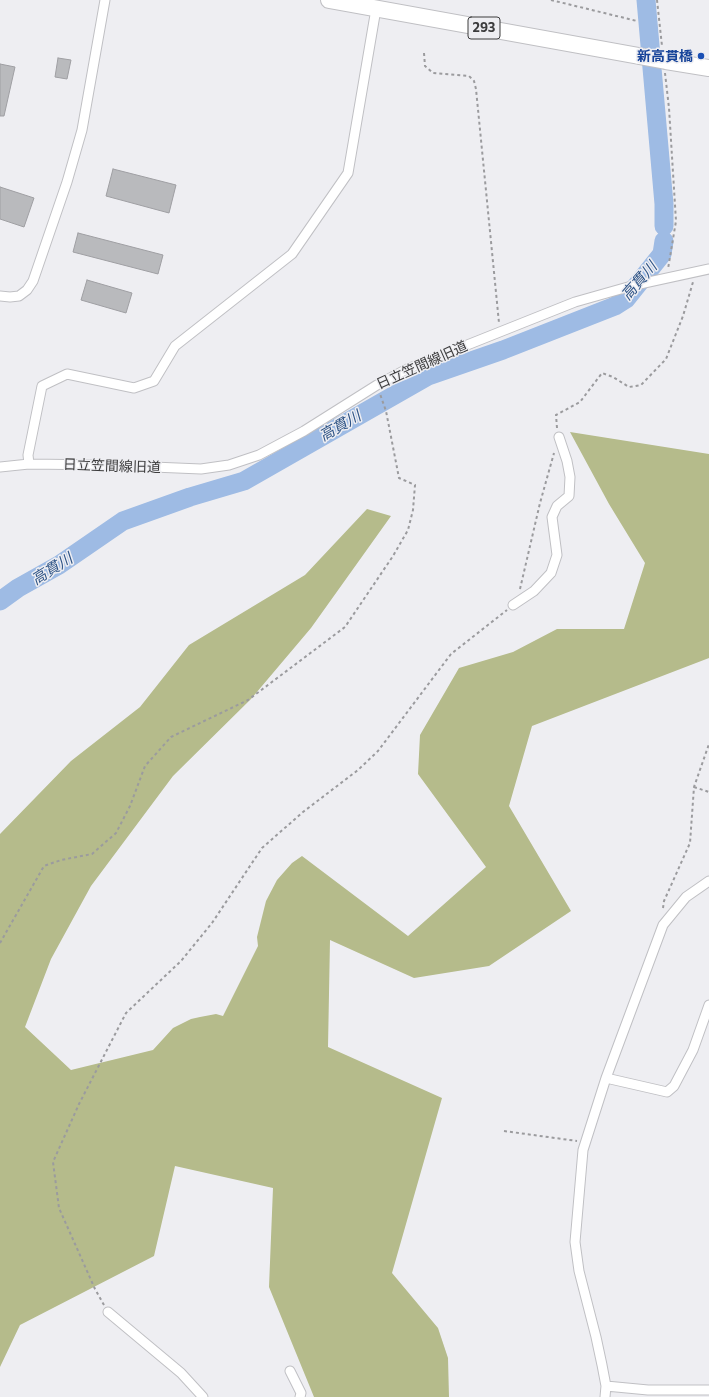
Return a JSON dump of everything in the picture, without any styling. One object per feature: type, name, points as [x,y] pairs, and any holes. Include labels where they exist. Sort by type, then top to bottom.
[{"type":"highway","name":"293","points":[[329,0],[709,68]]},
{"type":"street","points":[[0,296],[19,296],[27,290],[33,281],[67,182],[82,130],[105,0]]},
{"type":"street","points":[[29,464],[28,455],[42,386],[67,374],[134,388],[154,380],[175,346],[292,254],[348,173],[376,9]]},
{"type":"street","name":"日立笠間線旧道","points":[[0,466],[29,464],[105,465],[200,469],[229,465],[259,455],[304,431],[377,385],[407,369],[575,302],[635,285],[709,269]]},
{"type":"street","points":[[513,605],[534,591],[552,573],[557,555],[552,517],[557,506],[569,496],[570,477],[567,461],[558,437]]},
{"type":"street","points":[[605,1397],[606,1386],[596,1337],[579,1271],[575,1242],[583,1150],[606,1078],[663,925],[686,898],[709,881]]},
{"type":"street","points":[[606,1078],[667,1092],[674,1086],[693,1050],[709,1005]]},
{"type":"street","points":[[108,1312],[181,1373],[203,1397]]},
{"type":"street","points":[[290,1371],[301,1393],[300,1397]]},
{"type":"street","points":[[606,1386],[648,1390],[709,1390]]},
{"type":"path","points":[[551,0],[637,21]]},
{"type":"path","points":[[657,0],[669,108],[676,221],[667,278]]},
{"type":"path","points":[[424,53],[425,66],[433,74],[470,76],[474,81],[500,332]]},
{"type":"path","points":[[108,1312],[94,1289],[59,1208],[53,1162],[79,1104],[126,1013],[181,961],[212,923],[262,848],[302,812],[358,770],[378,751],[451,654],[513,605],[522,584],[540,503],[558,437],[556,415],[580,402],[602,373],[629,386],[641,385],[666,359],[683,316],[695,273]]},
{"type":"path","points":[[0,943],[44,866],[61,860],[92,854],[116,833],[130,806],[144,766],[171,737],[248,700],[345,627],[393,556],[408,530],[413,510],[415,485],[399,478],[386,409],[381,397]]},
{"type":"path","points":[[663,925],[664,901],[690,843],[694,787],[709,744]]},
{"type":"path","points":[[694,787],[709,792]]},
{"type":"path","points":[[504,1130],[586,1143]]},
{"type":"green space","points":[[570,432],[709,454],[709,658],[532,726],[509,806],[571,911],[489,966],[414,978],[330,940],[328,1047],[442,1098],[392,1273],[438,1328],[448,1358],[449,1397],[314,1397],[269,1287],[273,1188],[175,1166],[154,1256],[20,1325],[0,1367],[0,834],[71,761],[140,707],[189,645],[305,575],[367,509],[391,516],[311,628],[251,699],[173,776],[91,886],[51,959],[25,1027],[71,1070],[153,1050],[173,1028],[191,1019],[216,1014],[223,1016],[258,946],[257,937],[266,901],[277,880],[292,863],[302,856],[408,936],[486,867],[418,774],[420,735],[459,668],[513,652],[557,629],[624,629],[645,563],[609,504]]},
{"type":"building","points":[[58,58],[71,60],[67,79],[55,77]]},
{"type":"building","points":[[0,64],[15,67],[4,116],[0,116]]},
{"type":"building","points":[[113,169],[176,185],[169,213],[106,196]]},
{"type":"building","points":[[0,187],[34,198],[24,227],[0,219]]},
{"type":"building","points":[[78,233],[163,255],[158,274],[73,252]]},
{"type":"building","points":[[87,280],[132,293],[126,313],[81,300]]},
{"type":"waterway","name":"高貫川","points":[[646,0],[664,204],[664,226]]},
{"type":"waterway","name":"高貫川","points":[[0,601],[18,588],[59,565],[123,521],[190,497],[244,481],[428,376],[503,350],[615,306],[626,299],[662,254],[664,241]]},
{"type":"place","name":"新高貫橋","points":[[701,56]]}]
